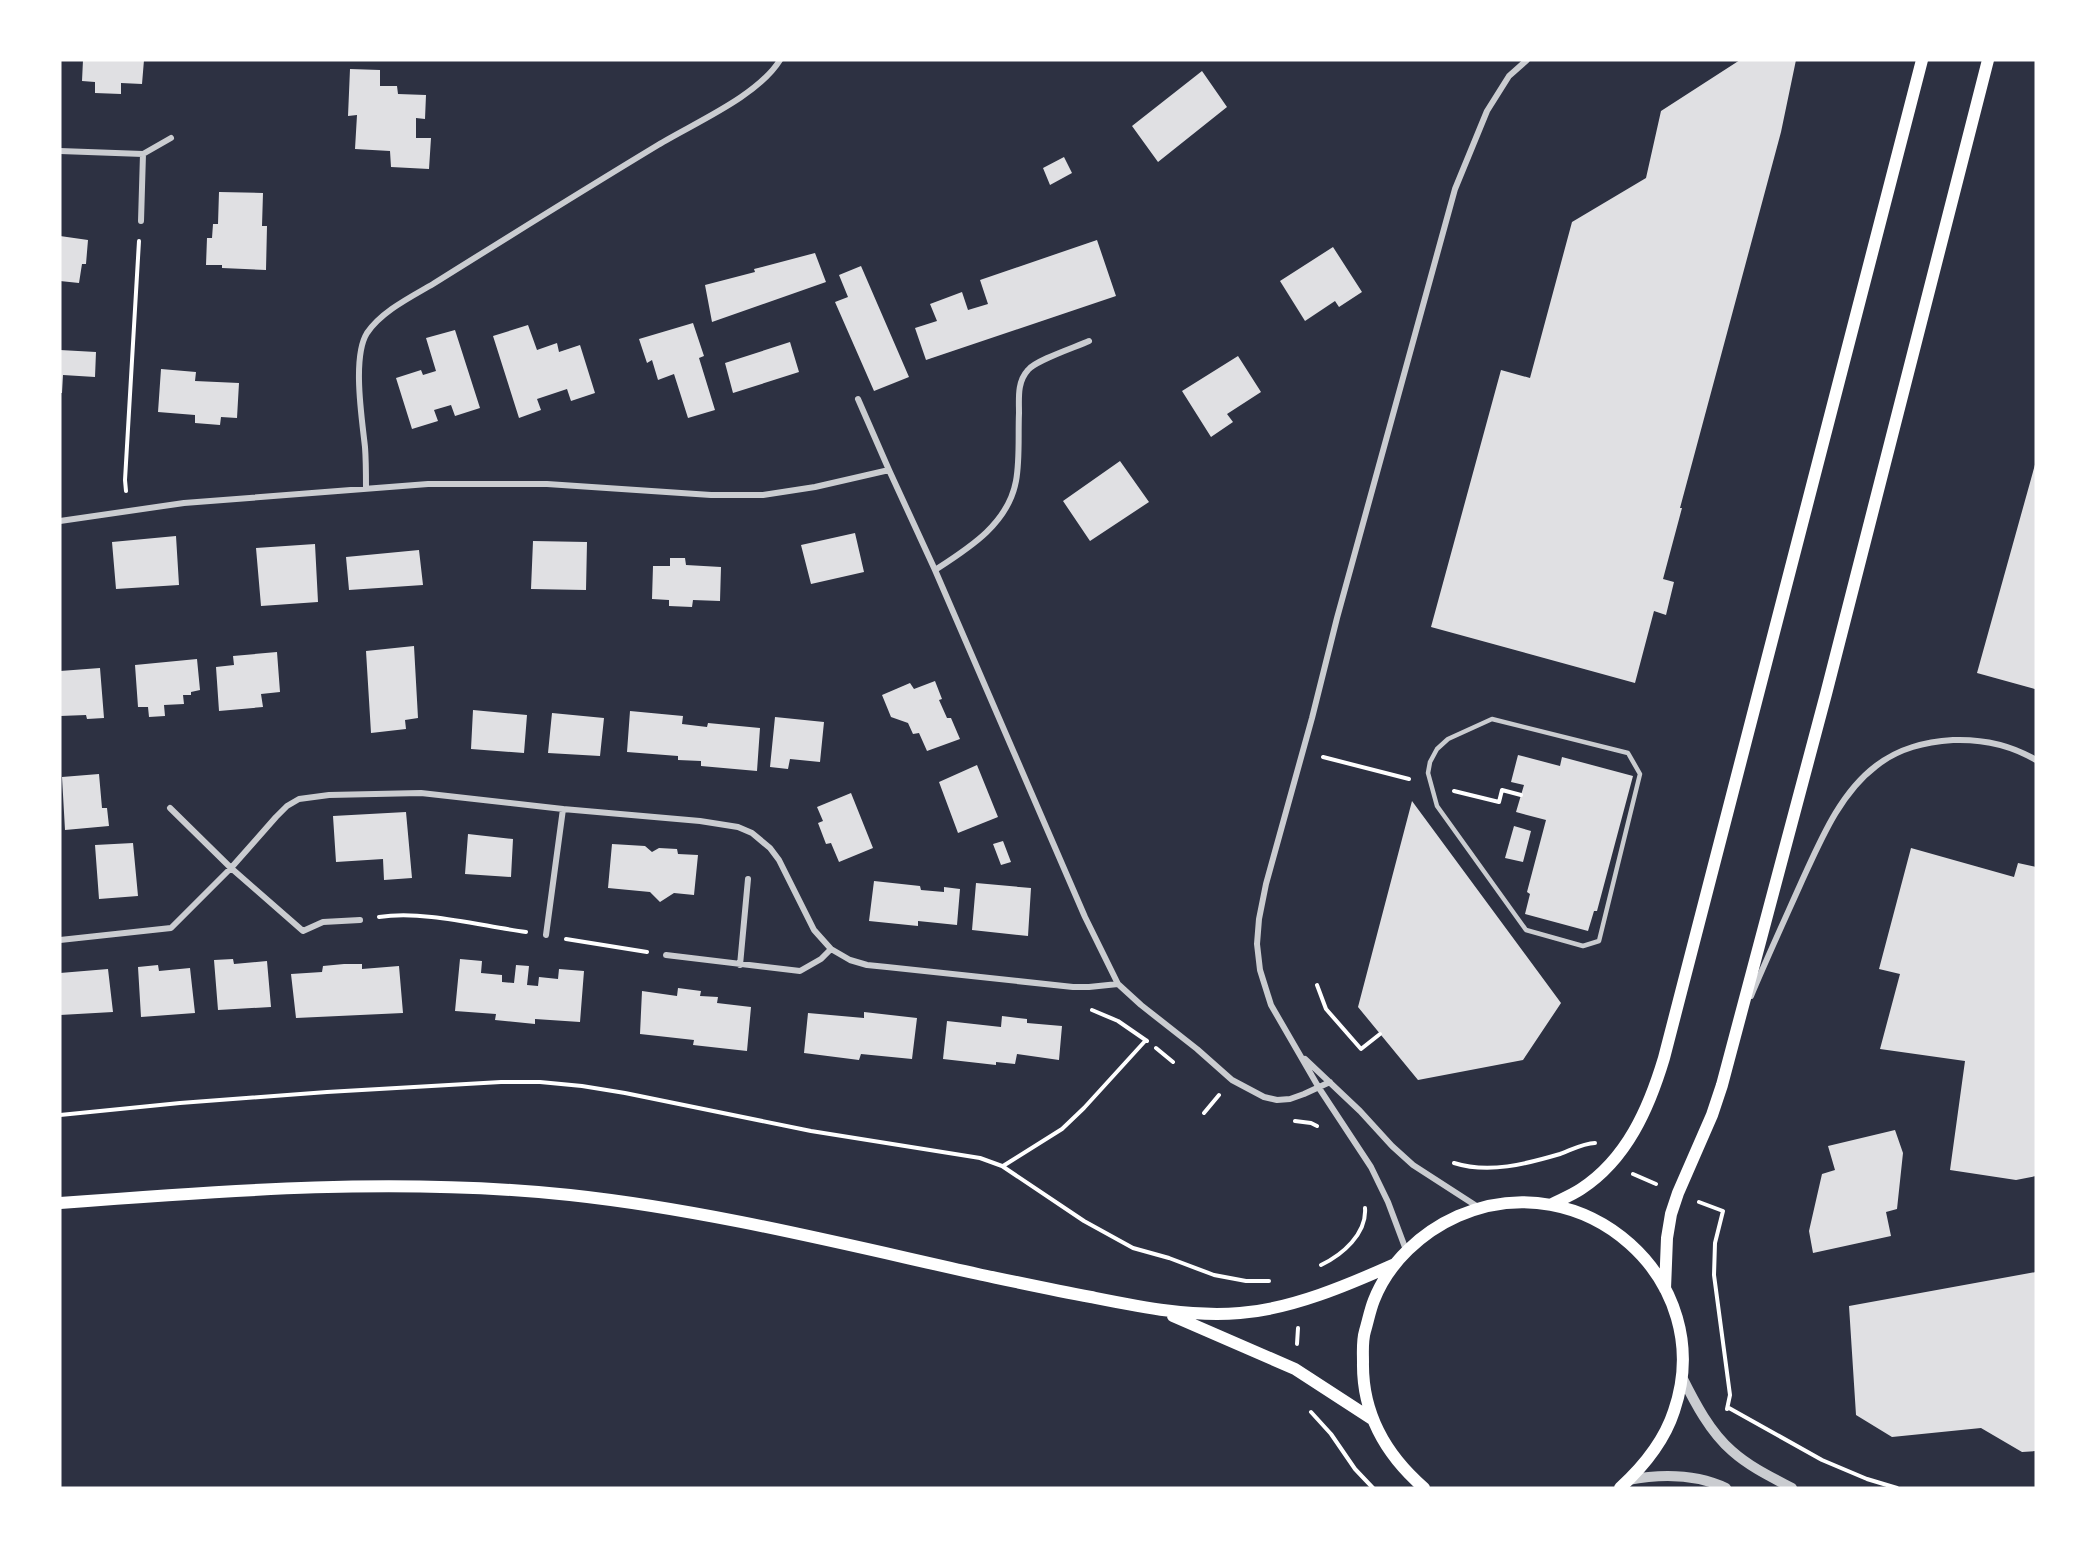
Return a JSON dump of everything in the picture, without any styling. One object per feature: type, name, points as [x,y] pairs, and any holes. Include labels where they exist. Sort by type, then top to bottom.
[{"type":"main road","points":[[1552,1204],[1580,1191],[1599,1176],[1635,1131],[1654,1089],[1664,1058],[1922,60]]},
{"type":"main road","points":[[1665,1289],[1665,1265],[1671,1214],[1715,1105],[1736,1029],[1988,60]]},
{"type":"main road","points":[[60,1203],[240,1189],[316,1187],[482,1188],[568,1195],[646,1205],[737,1221],[1164,1312],[1212,1314],[1271,1309],[1340,1287],[1395,1264]]},
{"type":"main road","points":[[1425,1488],[1404,1470],[1386,1447],[1372,1419],[1363,1380],[1363,1339],[1374,1299],[1395,1264],[1407,1250],[1440,1224],[1478,1207],[1527,1202],[1552,1204],[1580,1212],[1606,1225],[1630,1243],[1649,1264],[1665,1289],[1675,1312],[1680,1336],[1682,1377],[1675,1410],[1665,1434],[1651,1456],[1624,1484]]},
{"type":"main road","points":[[1164,1312],[1295,1369],[1372,1419]]},
{"type":"street","points":[[366,488],[360,375],[361,351],[366,335],[374,325],[407,300],[660,143],[748,92],[767,76],[780,60]]},
{"type":"street","points":[[1407,1250],[1371,1167],[1319,1088],[1271,1005],[1260,970],[1257,944],[1259,919],[1266,884],[1312,718],[1336,618],[1455,189],[1487,111],[1509,76],[1527,60]]},
{"type":"street","points":[[60,151],[143,154],[171,138]]},
{"type":"street","points":[[141,221],[143,154]]},
{"type":"street","points":[[935,570],[982,537],[998,521],[1010,500],[1016,483],[1020,383],[1028,368],[1089,341]]},
{"type":"street","points":[[858,399],[935,570],[1085,917],[1118,984],[1232,1080],[1248,1090],[1277,1100],[1304,1094],[1330,1082]]},
{"type":"street","points":[[60,521],[184,503],[428,484],[547,484],[737,496],[795,491],[889,470]]},
{"type":"street","points":[[1736,1029],[1829,826],[1841,804],[1858,782],[1876,765],[1918,744],[1961,740],[1987,742],[2010,748],[2036,760]]},
{"type":"street","points":[[60,940],[171,928],[231,868],[287,806],[298,799],[311,796],[422,793],[720,823],[752,833],[770,848],[779,860],[814,930],[831,949],[850,960],[887,967],[1073,987],[1118,984]]},
{"type":"street","points":[[170,808],[231,868],[303,931],[323,922],[360,920]]},
{"type":"street","points":[[546,936],[563,809]]},
{"type":"street","points":[[740,965],[748,879]]},
{"type":"street","points":[[666,955],[800,971],[821,959],[831,949]]},
{"type":"street","points":[[1298,1053],[1413,1165],[1478,1207]]},
{"type":"street","points":[[1682,1377],[1702,1413],[1731,1450],[1763,1473],[1792,1488]]},
{"type":"street","points":[[1624,1484],[1662,1476],[1702,1480],[1725,1488]]},
{"type":"lane","points":[[1492,719],[1628,753],[1640,774],[1599,941],[1583,946],[1526,930],[1437,806],[1428,773],[1430,762],[1437,749],[1448,740],[1492,719]]},
{"type":"path","points":[[125,480],[138,249]]},
{"type":"path","points":[[360,920],[397,914],[408,915],[666,955]]},
{"type":"path","points":[[1317,985],[1326,1009],[1361,1049],[1380,1034]]},
{"type":"path","points":[[1087,1008],[1118,1021],[1174,1063]]},
{"type":"path","points":[[1002,1166],[1062,1129],[1091,1101],[1146,1040]]},
{"type":"path","points":[[60,1115],[180,1103],[501,1082],[540,1082],[582,1086],[811,1131],[980,1158],[1002,1166],[1108,1236],[1133,1248],[1169,1258],[1214,1275],[1246,1281],[1277,1280]]},
{"type":"path","points":[[1209,1090],[1218,1097]]},
{"type":"path","points":[[1291,1121],[1311,1123],[1323,1133]]},
{"type":"path","points":[[1319,1266],[1354,1242],[1366,1216],[1365,1199]]},
{"type":"path","points":[[1729,1408],[1822,1460],[1867,1479],[1897,1488]]},
{"type":"path","points":[[1308,1410],[1331,1434],[1355,1469],[1373,1488]]},
{"type":"building","points":[[83,60],[144,60],[142,84],[121,83],[121,94],[95,93],[95,82],[82,81]]},
{"type":"building","points":[[1740,60],[1796,60],[1781,132],[1663,579],[1674,582],[1666,615],[1654,611],[1635,683],[1431,627],[1501,370],[1530,378],[1572,222],[1646,178],[1661,111]]},
{"type":"building","points":[[350,69],[380,70],[380,86],[397,86],[398,94],[426,95],[425,119],[416,118],[416,138],[431,138],[429,169],[391,167],[390,151],[355,149],[357,115],[348,116]]},
{"type":"building","points":[[1202,71],[1227,107],[1158,162],[1132,126]]},
{"type":"building","points":[[1064,157],[1072,173],[1050,185],[1043,168]]},
{"type":"building","points":[[219,192],[263,193],[262,226],[267,226],[266,270],[206,265],[207,238],[212,238],[213,224],[218,224]]},
{"type":"building","points":[[60,236],[88,240],[86,264],[82,264],[79,283],[60,281]]},
{"type":"building","points":[[1097,240],[1116,296],[926,360],[915,328],[937,321],[930,304],[962,292],[968,310],[988,304],[980,280]]},
{"type":"building","points":[[1333,247],[1362,292],[1339,307],[1335,301],[1305,321],[1280,281]]},
{"type":"building","points":[[815,253],[826,282],[712,322],[705,285]]},
{"type":"building","points":[[861,266],[909,377],[874,391],[835,302],[848,297],[839,275]]},
{"type":"building","points":[[693,323],[704,356],[699,358],[715,410],[688,418],[674,374],[658,380],[652,360],[647,363],[639,339]]},
{"type":"building","points":[[528,325],[537,350],[557,343],[559,352],[580,345],[595,393],[571,401],[567,389],[537,399],[541,410],[519,418],[493,336]]},
{"type":"building","points":[[455,330],[480,408],[455,416],[451,405],[434,410],[438,421],[412,429],[396,378],[421,370],[423,375],[436,371],[426,338]]},
{"type":"building","points":[[790,342],[799,372],[733,393],[725,363]]},
{"type":"building","points":[[60,350],[96,352],[95,377],[63,375],[62,393],[60,393]]},
{"type":"building","points":[[1238,356],[1261,392],[1227,414],[1233,422],[1211,437],[1182,391]]},
{"type":"building","points":[[161,369],[196,372],[195,381],[239,383],[237,418],[221,417],[220,425],[195,423],[195,415],[158,412]]},
{"type":"building","points":[[1120,461],[1149,502],[1090,541],[1063,501]]},
{"type":"building","points":[[2036,461],[2036,687],[2035,689],[1977,673]]},
{"type":"building","points":[[855,533],[864,572],[811,584],[801,545]]},
{"type":"building","points":[[176,536],[179,585],[116,589],[112,542]]},
{"type":"building","points":[[533,541],[587,542],[586,590],[531,589]]},
{"type":"building","points":[[315,544],[318,602],[261,606],[256,548]]},
{"type":"building","points":[[419,550],[423,585],[349,590],[346,557]]},
{"type":"building","points":[[670,558],[685,558],[686,565],[721,567],[720,601],[693,600],[692,607],[669,606],[669,600],[652,599],[653,566],[670,566]]},
{"type":"building","points":[[414,646],[418,718],[405,720],[406,729],[371,733],[366,651]]},
{"type":"building","points":[[277,652],[280,692],[261,694],[263,707],[219,711],[216,667],[234,665],[233,656]]},
{"type":"building","points":[[197,659],[200,690],[191,692],[191,695],[183,695],[184,704],[164,705],[165,716],[149,717],[148,707],[138,707],[135,665]]},
{"type":"building","points":[[100,668],[104,718],[87,719],[86,715],[60,716],[60,671]]},
{"type":"building","points":[[935,681],[942,699],[939,700],[947,718],[951,718],[960,739],[927,751],[919,733],[913,734],[908,723],[891,717],[882,695],[910,683],[914,689]]},
{"type":"building","points":[[473,710],[527,715],[524,753],[471,749]]},
{"type":"building","points":[[630,711],[683,716],[682,724],[707,727],[708,723],[760,728],[757,771],[701,766],[701,761],[678,760],[678,756],[627,752]]},
{"type":"building","points":[[552,713],[604,718],[600,756],[548,753]]},
{"type":"building","points":[[775,717],[824,722],[820,762],[790,759],[788,769],[770,767]]},
{"type":"building","points":[[1518,755],[1560,766],[1562,757],[1633,776],[1597,911],[1594,911],[1588,931],[1525,914],[1530,894],[1527,892],[1546,820],[1516,812],[1524,785],[1511,782]]},
{"type":"building","points":[[977,765],[998,817],[958,833],[939,782]]},
{"type":"building","points":[[99,774],[102,808],[107,808],[109,826],[65,830],[62,777]]},
{"type":"building","points":[[851,793],[873,848],[839,862],[831,843],[826,844],[818,823],[823,821],[817,807]]},
{"type":"building","points":[[1412,801],[1561,1003],[1523,1060],[1418,1080],[1358,1007]]},
{"type":"building","points":[[406,812],[412,878],[384,880],[383,859],[336,862],[333,816]]},
{"type":"building","points":[[1514,826],[1531,831],[1523,862],[1505,858]]},
{"type":"building","points":[[468,834],[513,839],[511,877],[465,874]]},
{"type":"building","points":[[1003,841],[1011,862],[1001,865],[993,844]]},
{"type":"building","points":[[133,843],[138,896],[99,899],[95,845]]},
{"type":"building","points":[[612,844],[645,846],[652,852],[659,848],[677,849],[678,854],[698,855],[694,895],[674,893],[660,902],[650,892],[608,888]]},
{"type":"building","points":[[1911,848],[2014,877],[2018,863],[2036,867],[2036,1176],[2016,1180],[1950,1170],[1965,1061],[1880,1049],[1900,974],[1879,969]]},
{"type":"building","points":[[874,881],[920,886],[921,890],[944,892],[944,887],[960,889],[957,925],[918,921],[918,926],[869,921]]},
{"type":"building","points":[[976,883],[1031,888],[1028,936],[972,930]]},
{"type":"building","points":[[233,959],[234,964],[267,961],[271,1007],[218,1010],[214,960]]},
{"type":"building","points":[[460,959],[482,961],[481,973],[502,975],[502,982],[514,983],[516,965],[529,966],[527,985],[538,986],[539,977],[558,979],[559,969],[584,971],[580,1022],[535,1019],[535,1024],[495,1020],[496,1014],[455,1011]]},
{"type":"building","points":[[362,964],[362,969],[399,966],[403,1013],[296,1018],[291,974],[322,972],[323,966]]},
{"type":"building","points":[[158,965],[159,971],[190,968],[195,1013],[141,1017],[138,967]]},
{"type":"building","points":[[108,969],[113,1012],[60,1015],[60,973]]},
{"type":"building","points":[[678,988],[701,991],[700,996],[718,997],[717,1003],[751,1007],[747,1051],[693,1045],[694,1040],[640,1034],[642,991],[677,996]]},
{"type":"building","points":[[864,1012],[917,1018],[912,1059],[861,1054],[859,1060],[804,1053],[808,1013],[864,1018]]},
{"type":"building","points":[[1002,1016],[1027,1019],[1027,1023],[1062,1026],[1059,1060],[1017,1054],[1015,1064],[996,1062],[996,1065],[943,1059],[947,1021],[1001,1027]]},
{"type":"building","points":[[1895,1130],[1903,1153],[1897,1209],[1886,1212],[1891,1236],[1813,1253],[1809,1231],[1822,1174],[1835,1170],[1828,1146]]},
{"type":"building","points":[[2036,1272],[2036,1451],[2022,1452],[1981,1428],[1892,1437],[1856,1415],[1849,1306]]}]
